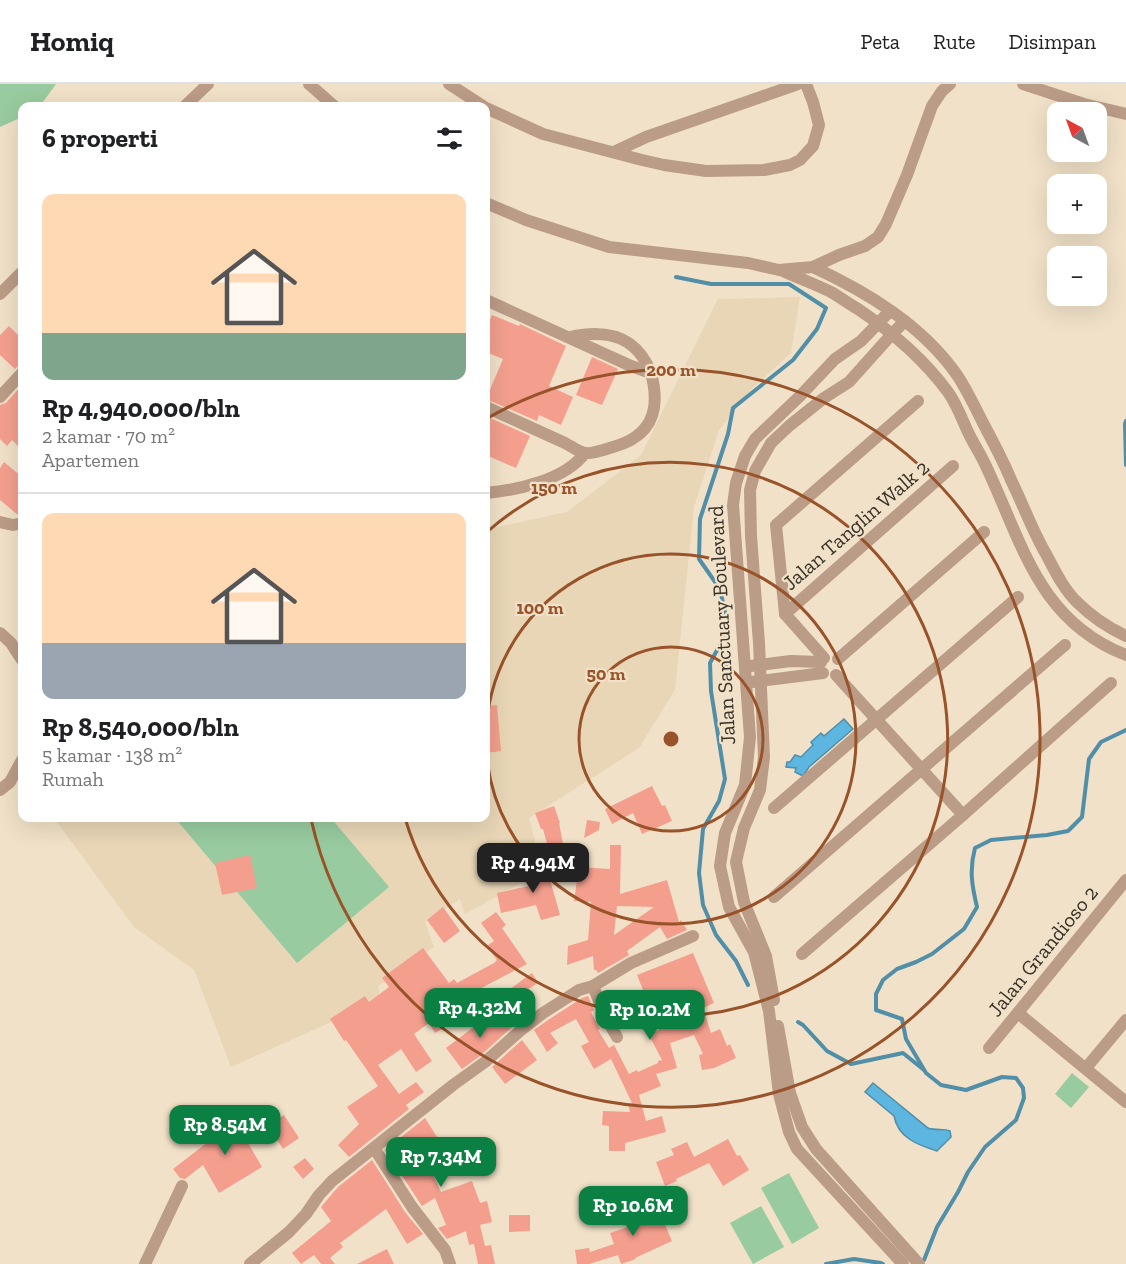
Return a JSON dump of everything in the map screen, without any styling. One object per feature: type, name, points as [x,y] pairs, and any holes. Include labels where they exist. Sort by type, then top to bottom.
[{"type":"street","points":[[189,102],[208,84]]},
{"type":"street","points":[[309,84],[329,102]]},
{"type":"street","points":[[614,152],[646,137],[798,84]]},
{"type":"street","points":[[490,110],[543,134],[664,165],[706,171],[765,170],[790,165],[800,160],[808,152],[816,137],[819,125],[806,84]]},
{"type":"street","points":[[779,270],[813,267],[865,246],[878,237],[907,175],[932,106],[950,84]]},
{"type":"street","points":[[1023,84],[1084,104],[1126,114]]},
{"type":"street","points":[[457,86],[478,102]]},
{"type":"street","points":[[490,204],[526,220],[609,247],[748,263],[779,270],[833,293],[879,323],[926,364],[949,393],[985,464],[1016,536],[1037,578],[1053,603],[1092,638],[1126,655]]},
{"type":"street","points":[[813,267],[843,281],[890,311],[905,321],[935,348],[957,375],[974,404],[1038,540],[1058,576],[1076,602],[1102,625],[1126,636]]},
{"type":"street","points":[[0,294],[18,276]]},
{"type":"street","points":[[490,302],[651,373]]},
{"type":"street","name":"Jalan Sanctuary Boulevard","points":[[890,311],[861,341],[835,359],[755,439],[745,456],[736,483],[733,505],[750,737],[745,785],[725,833],[720,866],[729,907],[754,952],[769,1011],[779,1094],[789,1132],[797,1149],[919,1264]]},
{"type":"street","name":"Jalan Sanctuary Boulevard","points":[[903,1264],[802,1127],[790,1093],[766,956],[744,902],[736,862],[744,828],[760,790],[764,758],[751,536],[750,490],[755,471],[771,442],[824,398],[849,381],[905,321]]},
{"type":"street","points":[[490,409],[585,453],[625,444],[635,438],[650,421],[654,411],[655,390],[651,373],[643,357],[625,340],[610,335],[588,333],[570,337]]},
{"type":"street","points":[[861,341],[873,355]]},
{"type":"street","points":[[0,397],[18,378]]},
{"type":"street","points":[[811,385],[824,398]]},
{"type":"street","points":[[836,675],[828,676],[823,664],[785,614],[776,525],[918,401]]},
{"type":"street","points":[[490,493],[537,483],[557,475],[572,467],[585,453]]},
{"type":"street","name":"Jalan Tanglin Walk 2","points":[[785,614],[953,466]]},
{"type":"street","points":[[0,522],[18,524]]},
{"type":"street","points":[[838,659],[984,532]]},
{"type":"street","points":[[774,808],[1018,597]]},
{"type":"street","points":[[0,633],[18,654]]},
{"type":"street","points":[[774,897],[1065,645]]},
{"type":"street","points":[[745,682],[760,681],[823,664],[832,656],[838,659],[840,664],[836,675]]},
{"type":"street","points":[[744,666],[791,661],[823,664]]},
{"type":"street","points":[[836,675],[963,815]]},
{"type":"street","points":[[802,954],[1111,683]]},
{"type":"street","points":[[0,790],[10,782],[18,767]]},
{"type":"street","name":"Jalan Grandioso 2","points":[[989,1048],[1126,880]]},
{"type":"street","points":[[250,1264],[289,1232],[332,1181],[485,1062],[543,1013],[579,990],[593,986],[631,963],[693,936]]},
{"type":"street","points":[[593,986],[605,1016],[617,1037]]},
{"type":"street","points":[[1018,1013],[1126,1102]]},
{"type":"street","points":[[1086,1068],[1126,1020]]},
{"type":"street","points":[[374,1148],[412,1207],[445,1250],[450,1264]]},
{"type":"street","points":[[145,1264],[182,1186]]},
{"type":"shaded area","points":[[800,297],[791,353],[752,389],[719,430],[694,507],[675,690],[639,748],[529,818],[543,871],[465,914],[460,899],[425,922],[434,947],[378,986],[380,1000],[231,1067],[194,970],[134,927],[57,822],[490,822],[490,527],[567,512],[641,455],[718,299]]},
{"type":"green space","points":[[0,84],[56,84],[43,102],[18,102],[18,119],[0,127]]},
{"type":"green space","points":[[178,822],[334,822],[389,887],[297,963]]},
{"type":"green space","points":[[1072,1073],[1089,1087],[1071,1108],[1055,1094]]},
{"type":"green space","points":[[789,1173],[819,1228],[792,1244],[761,1188]]},
{"type":"green space","points":[[761,1206],[784,1247],[753,1264],[730,1223]]},
{"type":"water","points":[[844,719],[853,729],[809,767],[803,776],[795,772],[796,768],[786,767],[787,762],[790,762],[795,755],[801,757],[813,745],[811,742],[821,733],[824,736]]},
{"type":"water","points":[[873,1083],[928,1128],[950,1131],[951,1137],[937,1151],[910,1140],[896,1124],[894,1116],[865,1092]]},
{"type":"building","points":[[492,315],[519,326],[520,324],[566,346],[549,386],[573,397],[561,425],[539,415],[537,421],[490,401],[490,390],[503,359],[490,354]]},
{"type":"building","points":[[9,326],[18,335],[18,366],[15,369],[0,355],[0,335]]},
{"type":"building","points":[[592,357],[618,369],[602,405],[576,395]]},
{"type":"building","points":[[18,390],[18,446],[12,440],[7,446],[0,439],[0,405],[6,403]]},
{"type":"building","points":[[490,418],[530,436],[516,468],[490,457]]},
{"type":"building","points":[[4,462],[18,474],[18,515],[0,500],[0,468]]},
{"type":"building","points":[[497,705],[501,751],[490,752],[490,706]]},
{"type":"building","points":[[652,786],[662,806],[665,805],[672,821],[642,834],[633,813],[612,824],[605,809]]},
{"type":"building","points":[[554,806],[560,823],[563,844],[548,847],[535,813]]},
{"type":"building","points":[[587,820],[600,822],[599,830],[584,838]]},
{"type":"building","points":[[610,845],[621,845],[620,894],[667,880],[679,922],[681,920],[687,930],[667,939],[660,927],[627,951],[629,955],[598,973],[594,970],[593,956],[567,965],[568,946],[588,940],[591,902],[574,901],[579,867],[610,869]],"holes":[[[617,906],[654,907],[614,935]]]},
{"type":"building","points":[[250,855],[257,888],[222,895],[215,863]]},
{"type":"building","points":[[547,861],[553,874],[549,876],[560,915],[541,920],[536,905],[501,913],[497,893],[529,886],[522,873]]},
{"type":"building","points":[[443,907],[460,931],[444,943],[427,920]]},
{"type":"building","points":[[496,912],[506,925],[502,928],[527,964],[468,995],[476,1008],[435,1033],[429,1023],[414,1034],[432,1061],[416,1072],[401,1049],[378,1065],[399,1094],[416,1082],[424,1092],[406,1105],[409,1109],[349,1157],[338,1145],[359,1124],[347,1107],[378,1086],[330,1019],[365,996],[369,1002],[389,987],[382,978],[423,948],[449,983],[454,979],[457,983],[494,963],[497,960],[487,946],[494,941],[481,923]]},
{"type":"building","points":[[693,953],[714,1003],[703,1008],[711,1033],[720,1029],[727,1046],[730,1044],[736,1058],[714,1068],[702,1070],[699,1055],[703,1054],[694,1035],[670,1043],[677,1068],[656,1074],[661,1086],[639,1095],[646,1121],[662,1116],[666,1132],[625,1143],[625,1151],[609,1151],[609,1126],[602,1125],[603,1111],[630,1112],[628,1104],[632,1103],[611,1059],[594,1069],[581,1046],[589,1042],[576,1019],[550,1033],[558,1043],[547,1052],[534,1030],[588,996],[594,1010],[591,1012],[600,1029],[598,1030],[609,1048],[614,1045],[629,1074],[658,1063],[662,1060],[649,1035],[659,1030],[637,975]]},
{"type":"building","points":[[532,973],[538,983],[515,997],[510,989]]},
{"type":"building","points":[[499,1008],[513,1026],[462,1069],[446,1048]]},
{"type":"building","points":[[522,1040],[537,1060],[505,1084],[492,1067]]},
{"type":"building","points":[[247,1112],[258,1125],[244,1136],[262,1167],[219,1193],[203,1165],[185,1179],[180,1178],[173,1169]]},
{"type":"building","points":[[284,1115],[299,1138],[283,1149],[268,1125]]},
{"type":"building","points":[[425,1118],[450,1155],[429,1167],[441,1192],[472,1181],[480,1203],[487,1201],[492,1222],[480,1225],[485,1246],[491,1245],[495,1264],[478,1264],[474,1244],[469,1245],[466,1231],[447,1239],[438,1228],[446,1225],[435,1198],[422,1206],[385,1150]]},
{"type":"building","points":[[728,1139],[737,1156],[740,1155],[749,1170],[723,1186],[709,1163],[665,1186],[656,1162],[674,1155],[671,1149],[687,1142],[694,1157]]},
{"type":"building","points":[[305,1158],[314,1169],[303,1179],[293,1167]]},
{"type":"building","points":[[372,1160],[405,1212],[423,1234],[407,1244],[386,1209],[340,1243],[343,1247],[330,1258],[335,1264],[321,1264],[314,1255],[301,1264],[292,1253],[331,1221],[321,1207],[338,1187]]},
{"type":"building","points":[[612,1191],[614,1209],[599,1211],[597,1193]]},
{"type":"building","points":[[658,1198],[665,1210],[660,1213],[672,1241],[621,1264],[618,1255],[589,1264],[577,1264],[575,1250],[589,1248],[590,1252],[614,1244],[610,1233],[637,1224],[631,1212]]},
{"type":"building","points":[[509,1215],[530,1215],[530,1231],[509,1232]]},
{"type":"building","points":[[387,1249],[394,1264],[357,1264]]},
{"type":"waterway","points":[[676,277],[711,284],[789,284],[826,308],[817,329],[793,360],[733,408],[728,434],[700,519],[699,559],[720,589],[727,622],[722,641],[710,663],[711,691],[725,779],[719,801],[703,829],[699,873],[703,905],[716,935],[736,961],[748,985]]},
{"type":"waterway","points":[[1126,421],[1126,465]]},
{"type":"waterway","points":[[924,1260],[937,1227],[968,1172],[985,1147],[1016,1120],[1024,1098],[1023,1088],[1016,1078],[1002,1077],[966,1090],[941,1085],[926,1073],[906,1039],[902,1019],[876,1010],[876,994],[883,980],[897,969],[932,954],[964,929],[977,907],[972,878],[975,848],[991,840],[1068,831],[1082,817],[1089,759],[1101,742],[1126,730]]},
{"type":"waterway","points":[[798,1022],[827,1051],[851,1064],[903,1053],[924,1070]]},
{"type":"waterway","points":[[826,1264],[854,1259],[883,1264]]}]
